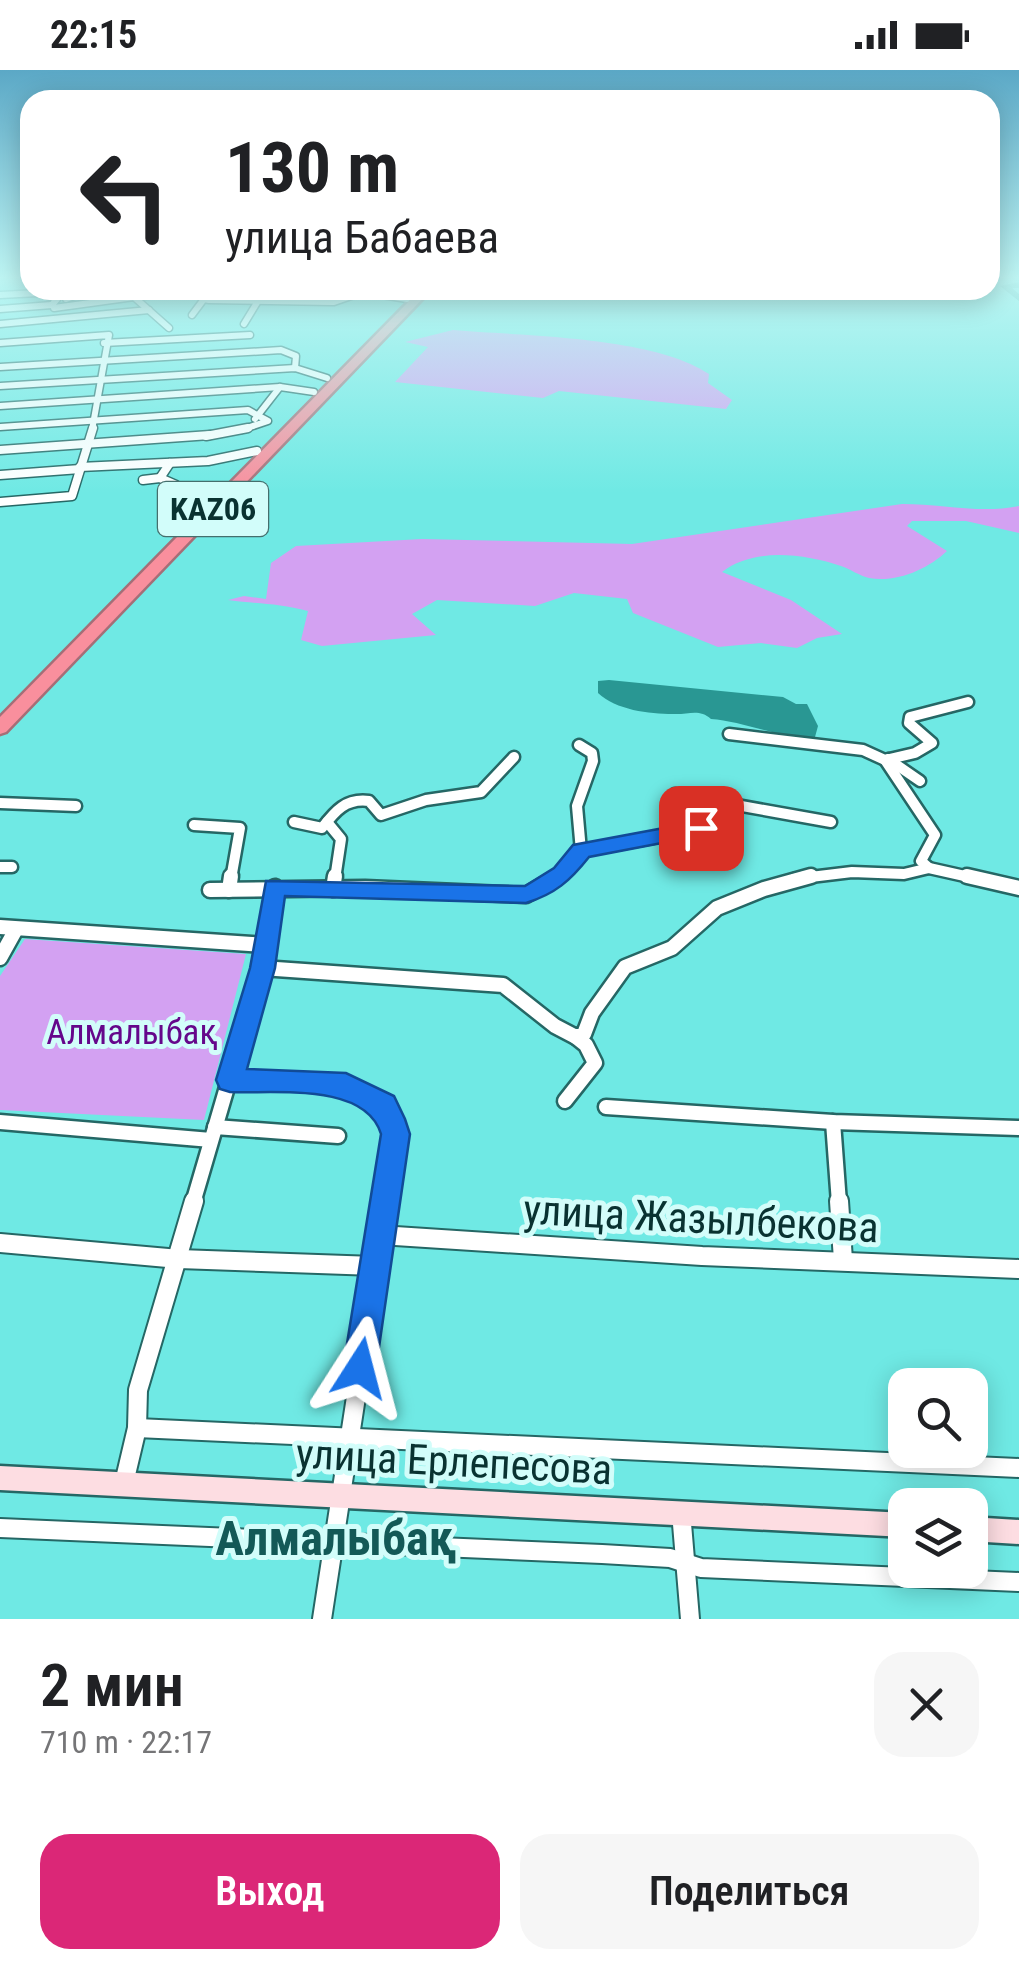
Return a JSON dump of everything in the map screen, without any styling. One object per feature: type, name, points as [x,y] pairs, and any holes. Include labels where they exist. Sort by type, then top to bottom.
[{"type":"highway","name":"KАZ06","points":[[0,710],[357,348]]},
{"type":"highway","name":"KАZ06","points":[[0,728],[369,348]]},
{"type":"main road","name":"улица Ерлепесова","points":[[0,1478],[888,1524]]},
{"type":"main road","points":[[988,1530],[1019,1532]]},
{"type":"street","points":[[0,502],[72,496],[95,421],[108,348]]},
{"type":"street","points":[[0,367],[281,350],[296,356],[295,368]]},
{"type":"street","points":[[0,386],[295,368],[327,378]]},
{"type":"street","points":[[258,373],[284,378]]},
{"type":"street","points":[[0,406],[279,390],[314,392]]},
{"type":"street","points":[[250,392],[279,390]]},
{"type":"street","points":[[260,413],[279,390]]},
{"type":"street","points":[[0,428],[248,410],[260,413],[267,423],[206,436],[0,450]]},
{"type":"street","points":[[0,475],[226,459],[257,451]]},
{"type":"street","points":[[160,478],[170,463]]},
{"type":"street","points":[[144,480],[160,478],[176,485]]},
{"type":"street","points":[[887,759],[932,744],[910,723],[915,713],[968,702]]},
{"type":"street","points":[[729,734],[863,750],[887,759],[920,781]]},
{"type":"street","points":[[579,745],[592,753],[594,764],[594,774],[578,800],[582,850]]},
{"type":"street","points":[[294,822],[314,828],[354,798],[369,800],[381,815],[426,800],[481,792],[514,757]]},
{"type":"street","points":[[576,1037],[586,1031],[592,1014],[625,967],[672,948],[717,908],[731,901],[797,878],[852,872],[911,872],[925,864],[934,836],[887,759]]},
{"type":"street","points":[[675,794],[832,822]]},
{"type":"street","points":[[210,890],[275,887],[526,894],[544,888],[563,874],[582,850],[692,833],[705,826],[704,797]]},
{"type":"street","points":[[0,803],[76,806]]},
{"type":"street","points":[[327,822],[341,839],[333,888]]},
{"type":"street","points":[[194,825],[240,828],[228,890]]},
{"type":"street","points":[[925,864],[1019,888]]},
{"type":"street","points":[[123,1487],[137,1428],[138,1390],[262,968],[275,887]]},
{"type":"street","points":[[0,927],[265,945]]},
{"type":"street","points":[[0,958],[15,931]]},
{"type":"street","points":[[262,968],[503,985],[513,989],[522,1001],[576,1037],[595,1063],[565,1102]]},
{"type":"street","points":[[230,1080],[346,1085],[384,1105],[396,1134],[322,1619]]},
{"type":"street","points":[[606,1107],[834,1122],[1019,1128]]},
{"type":"street","points":[[0,1122],[338,1136]]},
{"type":"street","points":[[834,1122],[843,1260]]},
{"type":"street","name":"улица Жазылбекова","points":[[380,1236],[1019,1269]]},
{"type":"street","points":[[0,1243],[178,1259],[375,1266]]},
{"type":"street","points":[[137,1428],[1019,1468]]},
{"type":"street","points":[[681,1512],[690,1619]]},
{"type":"street","points":[[0,1528],[602,1554],[670,1558],[701,1568],[1019,1582]]},
{"type":"green space","points":[[427,348],[637,348],[685,361],[709,374],[708,383],[732,400],[726,409],[559,391],[543,398],[395,382]]},
{"type":"green space","points":[[902,504],[976,509],[1019,506],[1019,533],[966,521],[912,521],[907,526],[947,551],[921,569],[890,578],[869,578],[827,562],[780,555],[749,559],[722,572],[791,600],[842,634],[817,638],[797,648],[761,643],[718,647],[633,613],[627,599],[574,593],[535,606],[437,600],[412,614],[436,635],[322,646],[301,640],[308,611],[228,600],[244,596],[266,599],[271,563],[296,546],[422,539],[632,544]]},
{"type":"green space","name":"Алмалыбақ","points":[[25,939],[246,954],[204,1120],[0,1110],[0,976]]},
{"type":"water","points":[[598,681],[783,697],[796,704],[807,704],[818,726],[815,737],[804,737],[698,713],[633,710],[598,693]]},
{"type":"district","name":"Алмалыбақ","points":[[336,1538]]},
{"type":"route","points":[[360,1368],[396,1134],[391,1119],[384,1105],[346,1085],[230,1080],[262,968],[275,887],[534,893],[563,874],[582,850],[692,833],[701,828]]}]
